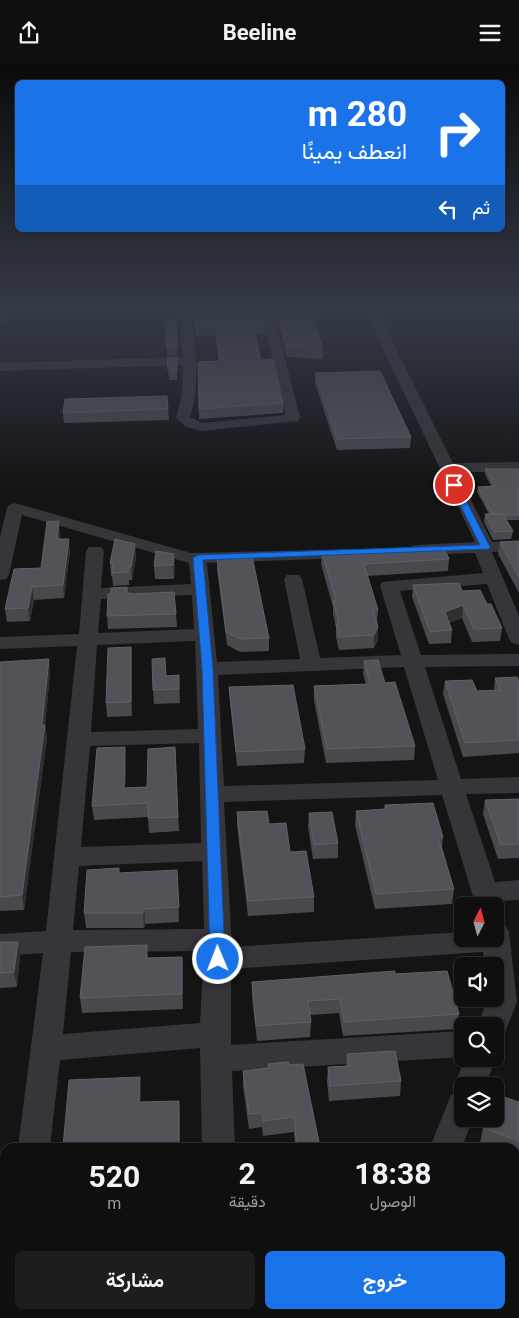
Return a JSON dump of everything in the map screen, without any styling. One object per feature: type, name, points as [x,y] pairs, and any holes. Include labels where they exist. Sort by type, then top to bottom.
[{"type":"street","points":[[188,371],[189,405],[183,418],[191,424],[201,427],[293,419],[282,371]]},
{"type":"street","points":[[400,371],[483,547],[519,639]]},
{"type":"street","points":[[446,468],[519,467]]},
{"type":"street","points":[[0,575],[15,508],[190,558],[362,552]]},
{"type":"street","points":[[402,551],[519,546]]},
{"type":"street","points":[[34,1143],[58,941],[95,551]]},
{"type":"street","points":[[198,558],[207,669],[218,949],[215,1047],[218,1143]]},
{"type":"street","points":[[486,897],[389,585],[494,578]]},
{"type":"street","points":[[293,579],[311,665]]},
{"type":"street","points":[[92,594],[200,589]]},
{"type":"street","points":[[0,643],[204,635]]},
{"type":"street","points":[[207,669],[412,661],[519,661]]},
{"type":"street","points":[[78,739],[209,736]]},
{"type":"street","points":[[211,794],[452,789],[519,785]]},
{"type":"street","points":[[66,857],[214,852]]},
{"type":"street","points":[[494,897],[519,890]]},
{"type":"street","points":[[0,945],[58,941],[218,949],[454,939]]},
{"type":"street","points":[[496,1017],[502,1002],[497,947]]},
{"type":"street","points":[[46,1048],[454,1044]]},
{"type":"street","points":[[448,1143],[454,1126]]},
{"type":"building","points":[[198,371],[276,371],[283,403],[199,409]]},
{"type":"building","points":[[380,371],[411,437],[337,439],[315,373]]},
{"type":"building","points":[[167,396],[168,409],[63,413],[65,399]]},
{"type":"building","points":[[485,469],[519,469],[519,515],[492,514],[478,487],[495,486]]},
{"type":"building","points":[[485,514],[503,514],[513,531],[494,532]]},
{"type":"building","points":[[59,521],[57,539],[69,539],[63,585],[32,587],[28,608],[5,609],[14,569],[41,568],[47,522]]},
{"type":"building","points":[[115,539],[135,544],[131,567],[128,567],[128,572],[112,573],[113,564],[110,563]]},
{"type":"building","points":[[519,541],[519,577],[500,542]]},
{"type":"building","points":[[444,547],[449,559],[364,564],[378,610],[373,610],[378,627],[374,635],[339,637],[336,624],[339,624],[333,601],[336,601],[322,552]]},
{"type":"building","points":[[156,551],[174,554],[173,566],[154,566]]},
{"type":"building","points":[[252,556],[269,638],[240,639],[226,632],[217,557]]},
{"type":"building","points":[[459,583],[462,591],[480,590],[487,604],[491,604],[502,628],[474,629],[463,605],[445,612],[452,630],[430,632],[413,585]]},
{"type":"building","points":[[127,587],[127,593],[133,594],[174,592],[176,614],[107,616],[108,594],[111,594],[111,588]]},
{"type":"building","points":[[131,647],[131,702],[106,703],[108,648]]},
{"type":"building","points":[[165,658],[166,676],[179,675],[179,689],[153,690],[152,659]]},
{"type":"building","points":[[49,659],[42,725],[45,725],[22,895],[0,897],[0,662]]},
{"type":"building","points":[[378,660],[385,683],[395,682],[415,746],[327,749],[314,686],[370,684],[364,661]]},
{"type":"building","points":[[517,677],[519,681],[519,740],[465,743],[445,681],[472,680],[477,691],[500,690],[495,678]]},
{"type":"building","points":[[293,685],[305,749],[236,752],[229,687]]},
{"type":"building","points":[[125,747],[124,788],[147,787],[148,749],[175,747],[178,817],[148,818],[148,803],[92,806],[97,748]]},
{"type":"building","points":[[519,799],[519,844],[501,845],[485,800]]},
{"type":"building","points":[[433,803],[443,837],[438,837],[454,889],[376,894],[356,811],[386,809],[385,805]]},
{"type":"building","points":[[267,811],[269,824],[286,823],[290,852],[306,851],[314,897],[248,901],[237,812]]},
{"type":"building","points":[[332,812],[338,843],[314,845],[309,813]]},
{"type":"building","points":[[119,868],[119,873],[177,870],[179,907],[144,909],[143,913],[84,913],[87,870]]},
{"type":"building","points":[[0,942],[18,942],[14,972],[0,973]]},
{"type":"building","points":[[147,945],[147,958],[182,957],[182,994],[80,998],[85,947]]},
{"type":"building","points":[[395,971],[395,974],[447,971],[454,996],[454,1007],[457,1007],[459,1014],[344,1022],[340,999],[308,1001],[311,1022],[256,1026],[252,982]]},
{"type":"building","points":[[395,1051],[401,1081],[330,1086],[328,1067],[349,1066],[347,1054]]},
{"type":"building","points":[[288,1062],[289,1065],[303,1064],[319,1143],[297,1143],[294,1117],[263,1121],[262,1113],[249,1114],[243,1071],[269,1068],[268,1064]]},
{"type":"building","points":[[140,1077],[139,1102],[179,1101],[179,1143],[63,1143],[69,1080]]},
{"type":"building","points":[[504,1097],[519,1102],[519,1141],[483,1128],[504,1127]]},
{"type":"route","points":[[218,959],[207,669],[198,558],[486,547],[454,485]]}]
